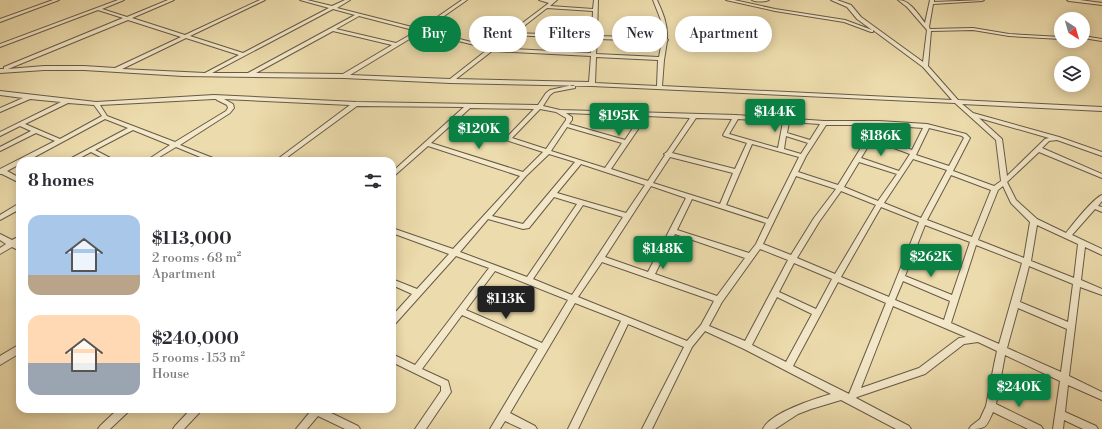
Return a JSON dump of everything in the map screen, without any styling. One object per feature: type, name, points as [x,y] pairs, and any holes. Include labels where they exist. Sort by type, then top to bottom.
[{"type":"street","points":[[44,0],[51,2]]},
{"type":"street","points":[[0,20],[57,0]]},
{"type":"street","points":[[0,46],[122,0]]},
{"type":"street","points":[[0,70],[172,0]]},
{"type":"street","points":[[117,69],[264,0]]},
{"type":"street","points":[[302,0],[408,27]]},
{"type":"street","points":[[205,75],[348,0]]},
{"type":"street","points":[[442,16],[465,0]]},
{"type":"street","points":[[541,0],[553,1]]},
{"type":"street","points":[[596,0],[596,16]]},
{"type":"street","points":[[655,0],[662,16]]},
{"type":"street","points":[[728,0],[775,10],[845,21],[884,37]]},
{"type":"street","points":[[754,0],[767,0]]},
{"type":"street","points":[[833,0],[849,6],[859,18],[925,66],[958,102],[999,139],[1004,182],[1013,201],[1034,221],[1102,252]]},
{"type":"street","points":[[900,0],[909,6],[928,28],[973,29],[1009,35],[1054,38]]},
{"type":"street","points":[[925,66],[931,2],[982,0]]},
{"type":"street","points":[[1069,0],[1102,4]]},
{"type":"street","points":[[527,21],[553,1]]},
{"type":"street","points":[[545,7],[596,10]]},
{"type":"street","points":[[98,9],[244,55]]},
{"type":"street","points":[[0,14],[11,17]]},
{"type":"street","points":[[249,76],[359,14]]},
{"type":"street","points":[[332,29],[396,45]]},
{"type":"street","points":[[344,76],[408,38]]},
{"type":"street","points":[[1090,38],[1102,40]]},
{"type":"street","points":[[527,51],[661,59]]},
{"type":"street","points":[[450,81],[486,52]]},
{"type":"street","points":[[592,84],[594,52]]},
{"type":"street","points":[[659,88],[663,52]]},
{"type":"street","points":[[0,70],[44,68],[117,69],[205,75],[344,76],[450,81],[592,84],[815,96],[889,97],[958,102],[1101,108]]},
{"type":"street","points":[[508,139],[539,107],[548,94],[552,91],[585,84]]},
{"type":"street","points":[[0,93],[28,98],[96,104],[214,97],[467,108],[539,107],[558,111],[736,117],[824,123],[879,123],[927,126],[966,137],[923,221],[852,397]]},
{"type":"street","points":[[156,157],[228,112],[231,108],[230,104],[214,97]]},
{"type":"street","points":[[0,110],[28,98]]},
{"type":"street","points":[[0,134],[67,101]]},
{"type":"street","points":[[96,104],[105,117],[205,157]]},
{"type":"street","points":[[283,157],[356,104]]},
{"type":"street","points":[[396,172],[467,108]]},
{"type":"street","points":[[396,318],[488,217],[524,175],[548,151],[569,120],[569,117],[558,111]]},
{"type":"street","points":[[607,170],[645,114]]},
{"type":"street","points":[[972,114],[1057,138],[1102,154]]},
{"type":"street","points":[[495,429],[573,299],[667,154],[694,116]]},
{"type":"street","points":[[29,157],[105,117]]},
{"type":"street","points":[[736,117],[726,135],[803,156]]},
{"type":"street","points":[[781,149],[786,120]]},
{"type":"street","points":[[647,429],[690,345],[704,327],[719,300],[759,245],[772,222],[803,156],[824,123]]},
{"type":"street","points":[[747,346],[793,258],[816,220],[840,188],[879,123]]},
{"type":"street","points":[[19,124],[60,141]]},
{"type":"street","points":[[450,124],[548,151],[648,184],[772,222]]},
{"type":"street","points":[[566,125],[626,142]]},
{"type":"street","points":[[788,367],[879,204],[913,154],[927,126]]},
{"type":"street","points":[[77,157],[133,128]]},
{"type":"street","points":[[0,149],[36,131]]},
{"type":"street","points":[[784,134],[812,142]]},
{"type":"street","points":[[870,137],[994,189]]},
{"type":"street","points":[[946,325],[974,241],[994,189],[1004,182],[1046,140],[1057,138]]},
{"type":"street","points":[[722,207],[750,142]]},
{"type":"street","points":[[428,144],[524,175]]},
{"type":"street","points":[[1038,149],[1102,176]]},
{"type":"street","points":[[91,150],[103,157]]},
{"type":"street","points":[[667,154],[736,172]]},
{"type":"street","points":[[857,159],[900,173]]},
{"type":"street","points":[[488,217],[523,228],[530,224],[579,162]]},
{"type":"street","points":[[1,172],[16,164]]},
{"type":"street","points":[[1,172],[16,179]]},
{"type":"street","points":[[794,173],[840,188],[1028,261],[1102,292]]},
{"type":"street","points":[[553,194],[627,216]]},
{"type":"street","points":[[650,276],[690,197]]},
{"type":"street","points":[[1067,236],[1102,197]]},
{"type":"street","points":[[528,281],[582,202]]},
{"type":"street","points":[[1093,206],[1102,210]]},
{"type":"street","points":[[0,218],[16,208]]},
{"type":"street","points":[[974,429],[983,422],[991,406],[998,365],[1028,261],[1034,221]]},
{"type":"street","points":[[396,231],[494,267],[690,345]]},
{"type":"street","points":[[673,231],[751,257]]},
{"type":"street","points":[[0,237],[16,246]]},
{"type":"street","points":[[0,252],[16,242]]},
{"type":"street","points":[[1058,429],[1082,243]]},
{"type":"street","points":[[759,245],[793,258],[980,339],[1102,396]]},
{"type":"street","points":[[600,258],[719,300]]},
{"type":"street","points":[[416,370],[494,267]]},
{"type":"street","points":[[900,277],[954,298]]},
{"type":"street","points":[[396,284],[418,293]]},
{"type":"street","points":[[775,293],[817,313]]},
{"type":"street","points":[[1016,304],[1071,327]]},
{"type":"street","points":[[461,311],[544,348]]},
{"type":"street","points":[[573,429],[626,320]]},
{"type":"street","points":[[704,327],[747,346],[842,395],[852,397],[906,429]]},
{"type":"street","points":[[852,397],[922,371],[962,341],[967,339],[980,339]]},
{"type":"street","points":[[0,361],[16,351]]},
{"type":"street","points":[[396,360],[445,384],[446,392],[420,429]]},
{"type":"street","points":[[768,429],[784,416],[798,408],[842,395]]},
{"type":"street","points":[[991,406],[1038,429]]},
{"type":"street","points":[[103,429],[121,413]]},
{"type":"street","points":[[178,429],[194,413]]},
{"type":"street","points":[[301,429],[314,413]]},
{"type":"street","points":[[322,413],[355,429]]},
{"type":"street","points":[[503,414],[532,429]]},
{"type":"street","points":[[1060,414],[1093,429]]}]
